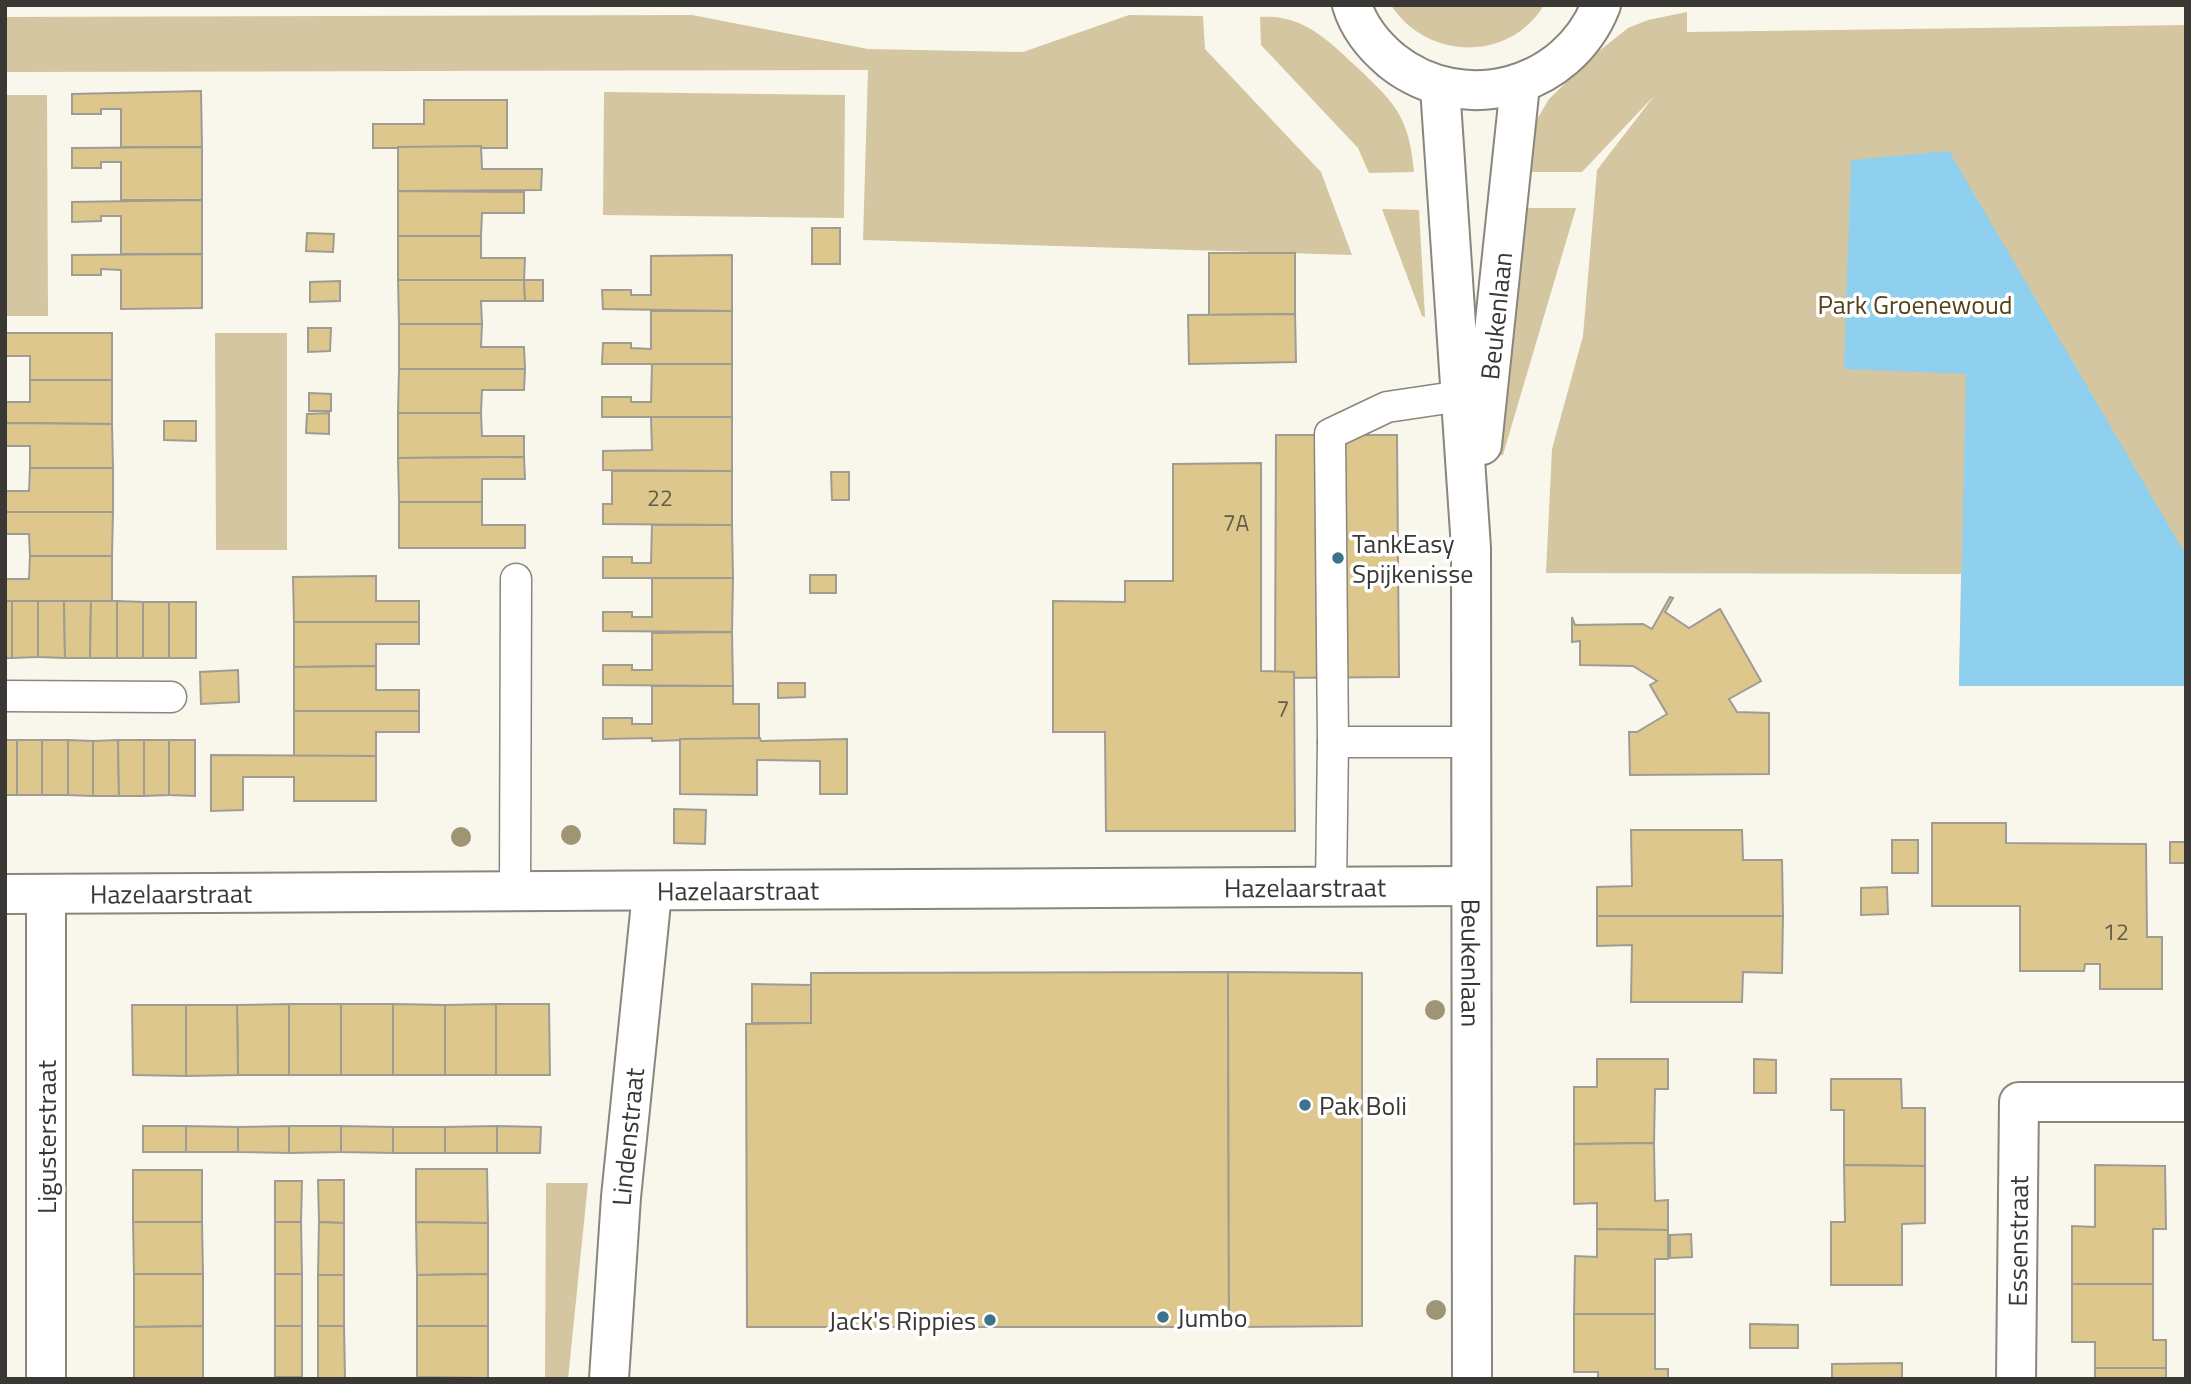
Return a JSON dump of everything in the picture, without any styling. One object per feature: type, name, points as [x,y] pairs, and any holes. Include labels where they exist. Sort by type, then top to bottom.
[{"type":"street","points":[[1343,9],[1376,48],[1405,71],[1440,87],[1480,92],[1520,85],[1550,69],[1576,48],[1595,21],[1601,5]]},
{"type":"street","name":"Beukenlaan","points":[[1471,548],[1520,85]]},
{"type":"street","name":"Beukenlaan","points":[[1440,87],[1471,548],[1472,1379]]},
{"type":"street","name":"Hazelaarstraat","points":[[5,894],[652,893],[1471,886]]},
{"type":"street","name":"Lindenstraat","points":[[609,1379],[621,1197],[652,893]]},
{"type":"street","name":"Ligusterstraat","points":[[46,894],[46,1379]]},
{"type":"street","name":"Essenstraat","points":[[2016,1379],[2019,1102],[2186,1102]]},
{"type":"lane","points":[[1331,887],[1333,742],[1330,434],[1387,407],[1461,397]]},
{"type":"lane","points":[[515,893],[516,579]]},
{"type":"lane","points":[[5,696],[171,697]]},
{"type":"lane","points":[[1333,742],[1470,742]]},
{"type":"green space","points":[[1391,5],[1544,5],[1529,24],[1510,37],[1489,45],[1468,47],[1446,44],[1425,36],[1406,23]]},
{"type":"green space","name":"Park Groenewoud","points":[[1687,12],[1687,32],[2186,25],[2186,686],[1959,686],[1961,574],[1546,573],[1552,449],[1583,336],[1597,170],[1654,96],[1582,172],[1527,172],[1530,131],[1549,99],[1594,55],[1628,28],[1648,20]]},
{"type":"green space","points":[[692,15],[868,49],[1023,52],[1129,15],[1203,16],[1205,49],[1321,172],[1352,255],[863,240],[868,70],[5,72],[5,17]]},
{"type":"green space","points":[[1260,17],[1290,20],[1316,32],[1378,88],[1394,106],[1405,126],[1414,172],[1369,173],[1358,148],[1261,45]]},
{"type":"green space","points":[[604,92],[845,95],[844,218],[603,215]]},
{"type":"green space","points":[[5,95],[47,95],[48,316],[5,316]]},
{"type":"green space","points":[[1521,208],[1576,208],[1503,455],[1497,456]]},
{"type":"green space","points":[[1382,209],[1419,210],[1425,317],[1422,316]]},
{"type":"green space","points":[[215,333],[287,333],[287,550],[216,550]]},
{"type":"green space","points":[[546,1183],[588,1183],[568,1379],[545,1379]]},
{"type":"water","points":[[1949,151],[2186,555],[2186,686],[1959,686],[1966,374],[1844,369],[1851,160]]},
{"type":"building","points":[[201,91],[202,147],[121,147],[121,109],[101,109],[101,114],[72,114],[72,94]]},
{"type":"building","points":[[424,100],[507,100],[507,148],[373,148],[373,124],[424,124]]},
{"type":"building","points":[[481,146],[482,169],[542,169],[541,190],[398,191],[398,147]]},
{"type":"building","points":[[202,147],[202,200],[121,200],[121,162],[101,162],[101,168],[72,168],[72,148]]},
{"type":"building","points":[[398,191],[524,192],[524,213],[482,213],[481,236],[398,236]]},
{"type":"building","points":[[202,200],[202,254],[121,254],[121,216],[101,216],[101,221],[72,222],[72,202]]},
{"type":"building","points":[[812,228],[840,228],[840,264],[812,264]]},
{"type":"building","points":[[307,233],[334,234],[333,252],[306,251]]},
{"type":"building","points":[[398,236],[481,236],[481,258],[525,258],[524,280],[398,280]]},
{"type":"building","points":[[1209,253],[1295,253],[1295,314],[1209,315]]},
{"type":"building","points":[[202,254],[202,308],[121,309],[121,270],[101,269],[101,275],[72,275],[72,255]]},
{"type":"building","points":[[732,255],[732,311],[603,309],[602,290],[631,290],[631,295],[651,295],[651,256]]},
{"type":"building","points":[[398,280],[524,280],[525,301],[481,301],[482,324],[399,324]]},
{"type":"building","points":[[524,280],[543,280],[543,301],[525,301]]},
{"type":"building","points":[[340,281],[340,301],[310,302],[310,282]]},
{"type":"building","points":[[651,311],[732,311],[732,364],[602,364],[603,343],[631,343],[631,348],[651,349]]},
{"type":"building","points":[[1295,314],[1296,362],[1189,364],[1188,315]]},
{"type":"building","points":[[399,324],[482,324],[481,347],[524,347],[525,369],[399,369]]},
{"type":"building","points":[[308,328],[331,328],[330,351],[308,352]]},
{"type":"building","points":[[5,333],[112,333],[112,380],[30,380],[30,356],[5,356]]},
{"type":"building","points":[[652,364],[732,364],[732,417],[602,417],[602,397],[631,397],[631,402],[651,402]]},
{"type":"building","points":[[399,369],[525,369],[524,390],[482,390],[481,413],[398,413]]},
{"type":"building","points":[[30,380],[112,380],[112,424],[5,423],[5,402],[30,402]]},
{"type":"building","points":[[309,393],[331,394],[331,411],[309,411]]},
{"type":"building","points":[[329,413],[329,434],[306,433],[307,414]]},
{"type":"building","points":[[398,413],[481,413],[482,436],[524,436],[524,457],[398,458]]},
{"type":"building","points":[[651,417],[732,417],[732,471],[603,470],[603,451],[652,450]]},
{"type":"building","points":[[164,421],[196,421],[196,441],[164,440]]},
{"type":"building","points":[[5,423],[112,424],[113,468],[30,468],[30,446],[5,446]]},
{"type":"building","points":[[1276,435],[1397,435],[1399,677],[1275,678]]},
{"type":"building","points":[[524,457],[525,479],[482,479],[482,502],[399,502],[398,458]]},
{"type":"building","points":[[1261,463],[1261,671],[1294,672],[1295,831],[1106,831],[1105,732],[1053,732],[1053,601],[1125,602],[1125,581],[1173,581],[1173,464]]},
{"type":"building","points":[[30,468],[113,468],[113,512],[5,512],[5,491],[29,491]]},
{"type":"building","points":[[612,471],[732,471],[732,525],[603,524],[603,504],[612,504]]},
{"type":"building","points":[[831,472],[849,472],[849,500],[832,500]]},
{"type":"building","points":[[399,502],[482,502],[482,525],[525,525],[525,548],[399,548]]},
{"type":"building","points":[[5,512],[113,512],[112,556],[30,556],[29,534],[5,534]]},
{"type":"building","points":[[652,525],[732,525],[733,578],[603,578],[603,557],[632,557],[632,563],[651,563]]},
{"type":"building","points":[[30,556],[112,556],[112,602],[5,601],[5,579],[29,579]]},
{"type":"building","points":[[810,575],[836,575],[836,593],[810,593]]},
{"type":"building","points":[[376,576],[376,601],[419,601],[419,622],[294,622],[293,577]]},
{"type":"building","points":[[652,578],[733,578],[732,632],[603,631],[603,612],[632,612],[632,617],[652,617]]},
{"type":"building","points":[[1670,597],[1673,598],[1665,612],[1689,628],[1720,609],[1761,681],[1729,699],[1737,712],[1769,713],[1769,774],[1630,775],[1629,732],[1637,732],[1667,714],[1650,685],[1657,681],[1633,666],[1580,665],[1580,641],[1572,642],[1572,617],[1575,625],[1643,624],[1652,629]]},
{"type":"building","points":[[5,601],[12,601],[12,658],[5,658]]},
{"type":"building","points":[[12,601],[38,601],[38,657],[12,658]]},
{"type":"building","points":[[38,601],[64,601],[65,658],[38,657]]},
{"type":"building","points":[[64,601],[91,601],[90,658],[65,658]]},
{"type":"building","points":[[91,601],[117,601],[117,658],[90,658]]},
{"type":"building","points":[[117,601],[143,602],[143,658],[117,658]]},
{"type":"building","points":[[143,602],[169,602],[169,658],[143,658]]},
{"type":"building","points":[[169,602],[196,602],[196,658],[169,658]]},
{"type":"building","points":[[294,622],[419,622],[419,644],[376,644],[376,666],[294,667]]},
{"type":"building","points":[[732,632],[733,686],[603,685],[603,665],[632,665],[632,670],[652,670],[652,633]]},
{"type":"building","points":[[376,666],[376,690],[419,690],[419,711],[294,711],[294,667]]},
{"type":"building","points":[[238,670],[239,702],[201,704],[200,672]]},
{"type":"building","points":[[778,683],[805,683],[805,697],[778,698]]},
{"type":"building","points":[[652,686],[733,686],[733,704],[759,704],[759,738],[652,741],[652,738],[603,739],[603,718],[632,718],[632,724],[652,724]]},
{"type":"building","points":[[294,711],[419,711],[419,732],[376,732],[376,756],[294,756]]},
{"type":"building","points":[[760,738],[761,741],[847,739],[847,794],[820,794],[820,761],[757,760],[757,795],[680,794],[680,739]]},
{"type":"building","points":[[5,740],[17,740],[17,795],[5,795]]},
{"type":"building","points":[[17,740],[42,740],[42,795],[17,795]]},
{"type":"building","points":[[42,740],[68,740],[68,795],[42,795]]},
{"type":"building","points":[[68,740],[93,741],[93,796],[68,795]]},
{"type":"building","points":[[118,740],[119,796],[93,796],[93,741]]},
{"type":"building","points":[[118,740],[144,740],[144,796],[119,796]]},
{"type":"building","points":[[144,740],[169,740],[169,795],[144,796]]},
{"type":"building","points":[[169,740],[195,740],[195,796],[169,795]]},
{"type":"building","points":[[211,755],[376,756],[376,801],[294,801],[294,777],[243,777],[243,810],[211,811]]},
{"type":"building","points":[[674,809],[706,810],[705,844],[674,843]]},
{"type":"building","points":[[1932,823],[2006,823],[2006,843],[2146,844],[2147,937],[2162,937],[2162,989],[2100,989],[2100,964],[2085,964],[2084,971],[2020,971],[2020,906],[1932,906]]},
{"type":"building","points":[[1631,830],[1742,830],[1743,860],[1782,860],[1783,916],[1597,916],[1597,887],[1632,886]]},
{"type":"building","points":[[1892,840],[1918,840],[1918,873],[1892,873]]},
{"type":"building","points":[[2170,842],[2186,842],[2186,863],[2170,863]]},
{"type":"building","points":[[1887,887],[1888,914],[1861,915],[1861,888]]},
{"type":"building","points":[[1597,916],[1783,916],[1782,973],[1743,972],[1742,1002],[1631,1002],[1632,945],[1597,946]]},
{"type":"building","points":[[1228,972],[1229,1327],[747,1327],[746,1024],[811,1023],[811,973]]},
{"type":"building","points":[[1228,972],[1362,973],[1362,1326],[1229,1327]]},
{"type":"building","points":[[752,984],[811,985],[811,1023],[752,1023]]},
{"type":"building","points":[[289,1004],[341,1004],[341,1075],[289,1075]]},
{"type":"building","points":[[289,1004],[289,1075],[238,1075],[237,1005]]},
{"type":"building","points":[[341,1004],[393,1004],[393,1075],[341,1075]]},
{"type":"building","points":[[393,1004],[445,1005],[445,1075],[393,1075]]},
{"type":"building","points":[[496,1004],[549,1004],[550,1075],[496,1075]]},
{"type":"building","points":[[496,1004],[496,1075],[445,1075],[445,1005]]},
{"type":"building","points":[[132,1005],[186,1005],[186,1076],[133,1075]]},
{"type":"building","points":[[186,1005],[237,1005],[238,1075],[186,1076]]},
{"type":"building","points":[[1597,1059],[1668,1059],[1668,1089],[1655,1089],[1654,1143],[1574,1144],[1574,1087],[1597,1087]]},
{"type":"building","points":[[1754,1059],[1776,1060],[1776,1093],[1754,1093]]},
{"type":"building","points":[[1831,1079],[1901,1079],[1902,1108],[1925,1108],[1925,1166],[1844,1165],[1844,1110],[1831,1110]]},
{"type":"building","points":[[143,1126],[186,1126],[186,1152],[143,1152]]},
{"type":"building","points":[[186,1126],[238,1127],[238,1152],[186,1152]]},
{"type":"building","points":[[289,1126],[289,1153],[238,1152],[238,1127]]},
{"type":"building","points":[[289,1126],[341,1126],[341,1152],[289,1153]]},
{"type":"building","points":[[341,1126],[393,1127],[393,1153],[341,1152]]},
{"type":"building","points":[[497,1126],[497,1153],[445,1153],[445,1127]]},
{"type":"building","points":[[497,1126],[541,1127],[540,1153],[497,1153]]},
{"type":"building","points":[[393,1127],[445,1127],[445,1153],[393,1153]]},
{"type":"building","points":[[1654,1143],[1655,1201],[1668,1200],[1668,1230],[1597,1229],[1597,1203],[1574,1204],[1574,1144]]},
{"type":"building","points":[[1844,1165],[1925,1166],[1925,1223],[1902,1224],[1902,1285],[1831,1285],[1831,1222],[1845,1222]]},
{"type":"building","points":[[2095,1165],[2165,1166],[2166,1229],[2153,1229],[2153,1284],[2072,1284],[2072,1226],[2095,1227]]},
{"type":"building","points":[[416,1169],[487,1169],[488,1223],[416,1222]]},
{"type":"building","points":[[133,1170],[202,1170],[202,1222],[133,1222]]},
{"type":"building","points":[[318,1180],[344,1180],[344,1223],[319,1222]]},
{"type":"building","points":[[275,1181],[302,1181],[301,1222],[275,1222]]},
{"type":"building","points":[[133,1222],[202,1222],[203,1274],[134,1274]]},
{"type":"building","points":[[275,1222],[301,1222],[302,1274],[275,1274]]},
{"type":"building","points":[[319,1222],[344,1223],[344,1275],[318,1275]]},
{"type":"building","points":[[416,1222],[488,1223],[488,1274],[417,1275]]},
{"type":"building","points":[[1597,1229],[1668,1230],[1668,1259],[1655,1259],[1655,1314],[1574,1314],[1575,1256],[1597,1257]]},
{"type":"building","points":[[1691,1234],[1692,1257],[1670,1258],[1670,1235]]},
{"type":"building","points":[[134,1274],[203,1274],[203,1326],[134,1327]]},
{"type":"building","points":[[275,1274],[302,1274],[302,1326],[275,1326]]},
{"type":"building","points":[[488,1274],[488,1326],[417,1326],[417,1275]]},
{"type":"building","points":[[318,1275],[344,1275],[344,1326],[318,1326]]},
{"type":"building","points":[[2072,1284],[2153,1284],[2153,1340],[2166,1340],[2166,1368],[2095,1368],[2095,1342],[2072,1342]]},
{"type":"building","points":[[1574,1314],[1655,1314],[1655,1369],[1668,1369],[1668,1379],[1598,1379],[1598,1372],[1574,1372]]},
{"type":"building","points":[[1750,1324],[1798,1325],[1798,1348],[1750,1348]]},
{"type":"building","points":[[203,1326],[203,1378],[134,1378],[134,1327]]},
{"type":"building","points":[[275,1326],[302,1326],[302,1377],[275,1377]]},
{"type":"building","points":[[318,1326],[344,1326],[345,1378],[318,1378]]},
{"type":"building","points":[[417,1326],[488,1326],[488,1378],[417,1377]]},
{"type":"building","points":[[1902,1363],[1902,1379],[1832,1379],[1832,1364]]},
{"type":"building","points":[[2095,1368],[2166,1368],[2166,1379],[2095,1379]]},
{"type":"place","name":"TankEasy Spijkenisse","points":[[1338,558]]},
{"type":"place","name":"Pak Boli","points":[[1305,1105]]},
{"type":"place","name":"Jumbo","points":[[1163,1317]]},
{"type":"place","name":"Jack's Rippies","points":[[990,1320]]}]
